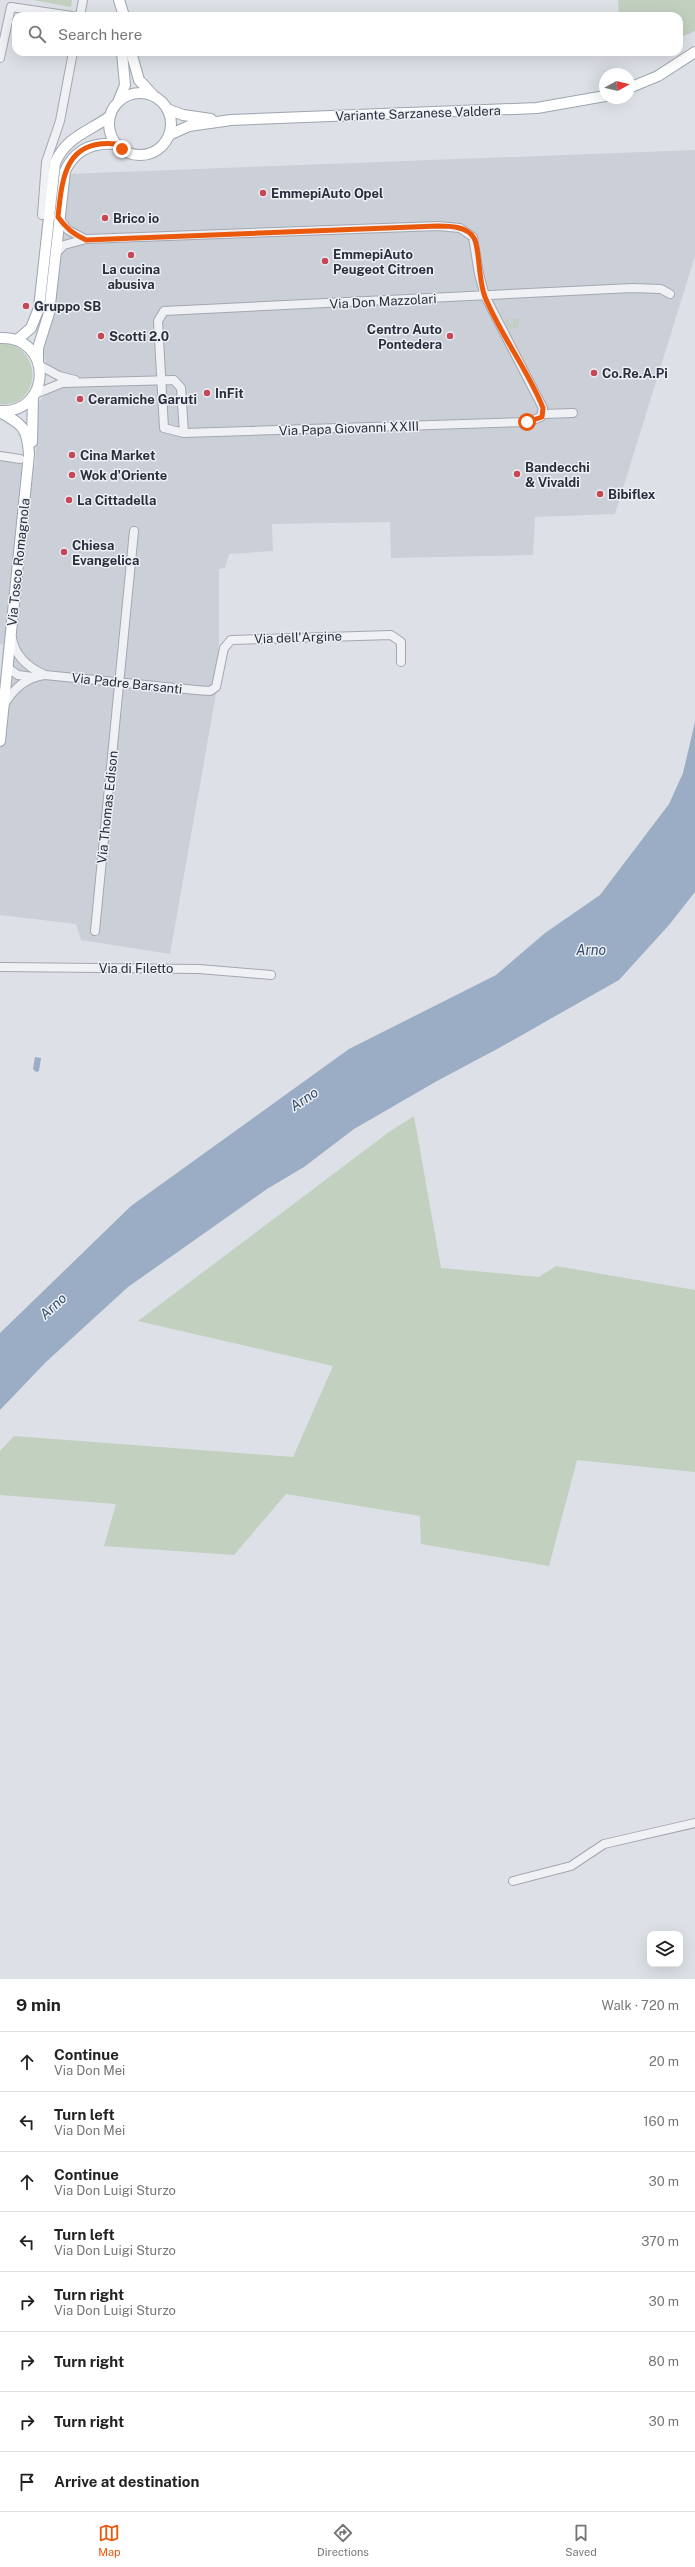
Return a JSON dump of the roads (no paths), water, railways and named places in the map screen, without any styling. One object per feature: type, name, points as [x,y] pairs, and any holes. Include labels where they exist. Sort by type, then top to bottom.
[{"type":"main road","points":[[117,12],[118,0]]},
{"type":"main road","points":[[118,0],[122,12]]},
{"type":"main road","points":[[635,86],[658,76],[695,52]]},
{"type":"main road","points":[[17,340],[31,328],[39,308],[55,163],[64,147],[74,137],[109,116],[119,100],[125,85],[122,56]]},
{"type":"main road","points":[[132,56],[141,84],[167,109],[171,122],[169,135]]},
{"type":"main road","points":[[119,100],[136,92],[155,96]]},
{"type":"main road","name":"Variante Sarzanese Valdera","points":[[231,120],[537,108],[599,97]]},
{"type":"main road","points":[[167,109],[193,117],[231,120]]},
{"type":"main road","points":[[109,116],[110,131],[116,144],[129,153],[145,154],[159,148],[169,135],[189,126],[231,120]]},
{"type":"main road","name":"Via Tosco Romagnola","points":[[24,456],[32,440],[34,395],[40,377],[38,348],[49,312],[62,181],[71,160],[80,151],[94,145],[116,144]]},
{"type":"main road","points":[[0,338],[17,340],[30,348],[38,363]]},
{"type":"main road","points":[[0,411],[19,408],[34,395]]},
{"type":"main road","name":"Via Tosco Romagnola","points":[[0,411],[19,422],[24,428],[24,456],[12,632],[0,741]]},
{"type":"street","points":[[81,12],[84,0]]},
{"type":"street","points":[[0,58],[1,46],[11,7],[45,12]]},
{"type":"street","points":[[42,215],[46,162],[60,121],[72,56]]},
{"type":"street","points":[[58,217],[68,230],[86,240]]},
{"type":"street","points":[[55,255],[64,246],[86,240],[452,226],[467,231],[474,237],[476,256],[485,296],[540,400],[543,414],[573,413]]},
{"type":"street","name":"Via Don Mazzolari","points":[[184,434],[164,428],[158,321],[161,314],[167,310],[645,288],[661,289],[670,294]]},
{"type":"street","points":[[38,363],[59,376],[84,382]]},
{"type":"street","points":[[34,395],[53,385],[84,382],[162,379],[174,380],[181,388],[184,434]]},
{"type":"street","name":"Via Papa Giovanni XXIII","points":[[184,434],[533,422],[543,414]]},
{"type":"street","points":[[0,456],[24,456]]},
{"type":"street","name":"Via Thomas Edison","points":[[95,931],[134,531]]},
{"type":"street","name":"Via Padre Barsanti","points":[[12,632],[16,651],[28,664],[45,675]]},
{"type":"street","name":"Via dell'Argine","points":[[210,691],[217,686],[224,648],[231,640],[391,635],[401,642],[401,662]]},
{"type":"street","points":[[8,668],[21,664],[28,664]]},
{"type":"street","name":"Via Padre Barsanti","points":[[8,668],[18,675],[34,677],[45,675],[210,691]]},
{"type":"street","name":"Via Padre Barsanti","points":[[4,706],[20,686],[34,677]]},
{"type":"street","name":"Via di Filetto","points":[[0,967],[199,968],[271,974]]},
{"type":"street","points":[[513,1881],[570,1866],[604,1844],[695,1823]]},
{"type":"water","name":"Arno","points":[[695,722],[695,892],[669,925],[619,980],[354,1129],[304,1167],[267,1189],[128,1287],[46,1362],[0,1410],[0,1333],[131,1206],[349,1049],[496,975],[545,933],[600,895],[669,804],[683,773]]},
{"type":"water","points":[[35,1057],[41,1058],[39,1071],[36,1072],[33,1069]]},
{"type":"place","name":"EmmepiAuto Opel","points":[[263,193]]},
{"type":"place","name":"Brico io","points":[[105,218]]},
{"type":"place","name":"La cucina abusiva","points":[[131,255]]},
{"type":"place","name":"EmmepiAuto Peugeot Citroen","points":[[325,261]]},
{"type":"place","name":"Gruppo SB","points":[[26,306]]},
{"type":"place","name":"Scotti 2.0","points":[[101,336]]},
{"type":"place","name":"Centro Auto Pontedera","points":[[450,336]]},
{"type":"place","name":"Co.Re.A.Pi","points":[[594,373]]},
{"type":"place","name":"InFit","points":[[207,393]]},
{"type":"place","name":"Ceramiche Garuti","points":[[80,399]]},
{"type":"place","name":"Cina Market","points":[[72,455]]},
{"type":"place","name":"Bandecchi & Vivaldi","points":[[517,474]]},
{"type":"place","name":"Wok d'Oriente","points":[[72,475]]},
{"type":"place","name":"Bibiflex","points":[[600,494]]},
{"type":"place","name":"La Cittadella","points":[[69,500]]},
{"type":"place","name":"Chiesa Evangelica","points":[[64,552]]}]
